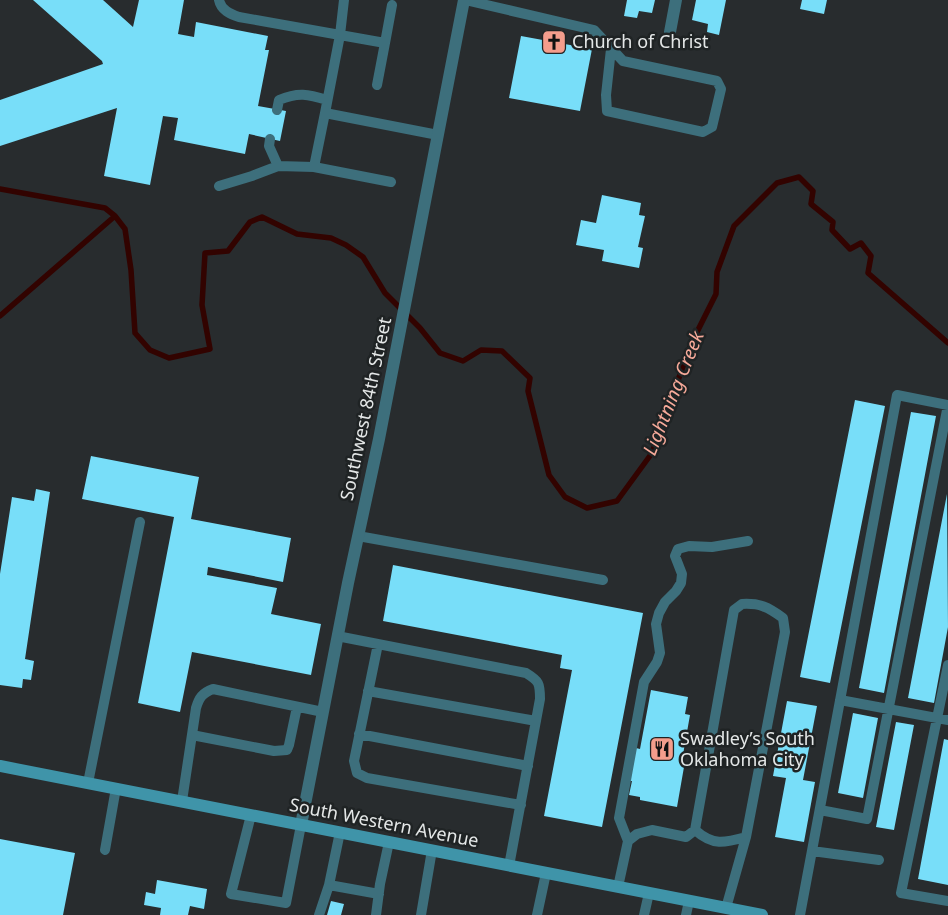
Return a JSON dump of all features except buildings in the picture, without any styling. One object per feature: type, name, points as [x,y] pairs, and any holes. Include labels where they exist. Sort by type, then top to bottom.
[{"type":"main road","name":"South Western Avenue","points":[[0,766],[649,893],[731,911],[762,915]]},
{"type":"street","name":"Southwest 84th Street","points":[[301,825],[337,636],[400,333],[464,0]]},
{"type":"street","points":[[670,32],[676,0]]},
{"type":"lane","points":[[219,0],[228,14],[239,17],[385,44]]},
{"type":"lane","points":[[314,167],[340,35],[344,0]]},
{"type":"lane","points":[[464,0],[594,30],[623,61],[717,81],[720,89],[712,127],[703,132],[607,111],[606,96],[611,49]]},
{"type":"lane","points":[[376,86],[392,5]]},
{"type":"lane","points":[[277,110],[279,100],[291,95],[308,94],[327,100]]},
{"type":"lane","points":[[325,113],[438,135]]},
{"type":"lane","points":[[270,139],[269,146],[278,166]]},
{"type":"lane","points":[[219,186],[278,166],[314,167],[391,182]]},
{"type":"lane","points":[[800,915],[897,396],[948,405],[867,819],[820,810]]},
{"type":"lane","points":[[88,783],[140,522]]},
{"type":"lane","points":[[358,536],[603,580]]},
{"type":"lane","points":[[628,842],[619,818],[644,682],[657,662],[660,653],[656,624],[665,602],[681,583],[682,574],[675,556],[678,549],[689,546],[712,547],[748,541]]},
{"type":"lane","points":[[618,887],[628,842],[636,834],[652,830],[686,836],[695,830],[734,610],[742,604],[753,603],[769,608],[782,618],[785,632],[731,911]]},
{"type":"lane","points":[[337,636],[526,673],[535,679],[540,686],[540,699],[509,866]]},
{"type":"lane","points":[[378,644],[354,762],[357,773],[367,778],[520,805]]},
{"type":"lane","points":[[948,665],[901,893],[948,902]]},
{"type":"lane","points":[[182,801],[199,698],[205,692],[213,689],[323,712]]},
{"type":"lane","points":[[368,691],[536,721]]},
{"type":"lane","points":[[840,700],[948,720]]},
{"type":"lane","points":[[192,734],[274,751],[287,750],[297,706]]},
{"type":"lane","points":[[359,734],[528,766]]},
{"type":"lane","points":[[105,850],[116,788]]},
{"type":"lane","points":[[251,815],[231,894],[286,903],[301,825]]},
{"type":"lane","points":[[695,830],[702,836],[719,843],[746,838]]},
{"type":"lane","points":[[320,915],[329,885],[340,832]]},
{"type":"lane","points":[[376,915],[389,842]]},
{"type":"lane","points":[[421,915],[432,850]]},
{"type":"lane","points":[[812,851],[879,860]]},
{"type":"lane","points":[[537,915],[546,873]]},
{"type":"lane","points":[[329,885],[379,894]]},
{"type":"lane","points":[[644,915],[649,893]]},
{"type":"lane","points":[[686,915],[689,901]]},
{"type":"waterway","name":"Lightning Creek","points":[[0,189],[105,208],[115,216],[125,229],[131,270],[135,333],[150,350],[169,358],[210,349],[202,305],[205,253],[228,251],[250,222],[262,217],[297,234],[331,238],[346,245],[363,257],[385,293],[420,328],[440,353],[463,361],[481,350],[502,351],[530,378],[528,391],[549,475],[565,497],[587,508],[617,501],[652,453],[691,344],[716,294],[717,272],[734,226],[777,183],[799,177],[813,191],[811,204],[833,222],[832,230],[850,249],[861,243],[871,256],[868,273],[948,343]]},
{"type":"waterway","points":[[0,316],[115,216]]},
{"type":"place","name":"Church of Christ","points":[[554,42]]},
{"type":"place","name":"Swadley’s South Oklahoma City","points":[[662,749]]}]
